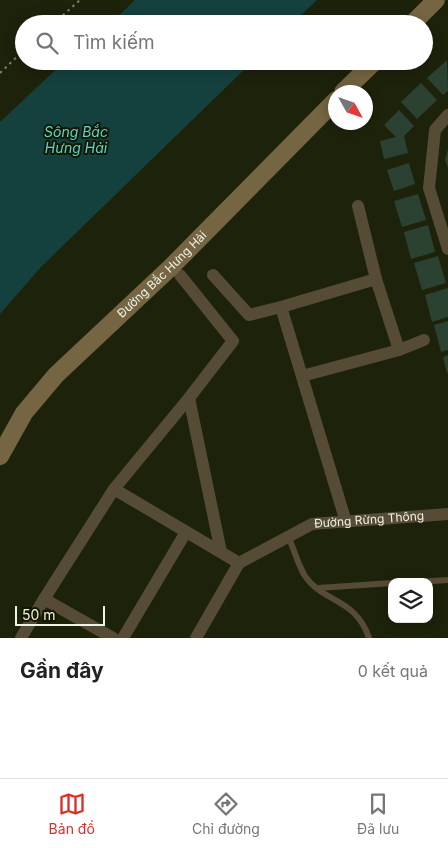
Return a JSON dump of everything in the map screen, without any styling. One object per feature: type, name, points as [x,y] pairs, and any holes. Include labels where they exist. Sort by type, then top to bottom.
[{"type":"street","points":[[421,15],[436,0]]},
{"type":"street","points":[[350,85],[366,70]]},
{"type":"street","name":"Đường Bắc Hưng Hải","points":[[0,456],[24,413],[56,375],[171,267],[328,108]]},
{"type":"street","points":[[448,115],[435,130],[429,188],[448,249]]},
{"type":"street","points":[[358,206],[376,280],[399,350]]},
{"type":"street","points":[[21,638],[114,489],[233,341],[180,275]]},
{"type":"street","points":[[212,275],[249,315],[376,280]]},
{"type":"street","points":[[281,307],[346,522]]},
{"type":"street","points":[[302,376],[399,350],[424,340]]},
{"type":"street","points":[[189,398],[221,552]]},
{"type":"street","points":[[114,489],[239,562],[196,638]]},
{"type":"street","name":"Đường Rừng Thông","points":[[239,562],[312,524],[448,514]]},
{"type":"street","points":[[123,638],[186,532]]},
{"type":"street","points":[[44,599],[114,638]]},
{"type":"lane","points":[[288,536],[305,577],[317,588],[359,618],[369,638]]},
{"type":"lane","points":[[433,581],[448,580]]},
{"type":"lane","points":[[317,588],[388,583]]},
{"type":"path","points":[[63,15],[80,0]]},
{"type":"path","points":[[0,72],[15,58]]},
{"type":"water","points":[[135,0],[317,0],[301,15],[119,15]]},
{"type":"water","name":"Sông Bắc Hưng Hải","points":[[55,70],[244,70],[41,267],[0,314],[0,122]]},
{"type":"building","points":[[447,60],[448,91],[443,95],[427,78]]},
{"type":"building","points":[[421,83],[437,100],[417,119],[401,102]]},
{"type":"building","points":[[399,110],[414,126],[404,136],[408,153],[384,159],[380,141],[396,137],[384,125]]},
{"type":"building","points":[[448,149],[448,168],[445,160]]},
{"type":"building","points":[[409,163],[415,184],[394,191],[387,170]]},
{"type":"building","points":[[418,194],[426,220],[402,227],[394,201]]},
{"type":"building","points":[[428,225],[435,252],[411,259],[404,232]]},
{"type":"building","points":[[438,256],[446,283],[422,290],[414,263]]},
{"type":"building","points":[[448,288],[448,317],[432,322],[425,295]]},
{"type":"building","points":[[448,321],[448,350],[441,352],[434,325]]},
{"type":"building","points":[[448,355],[448,373],[447,373],[443,357]]}]
